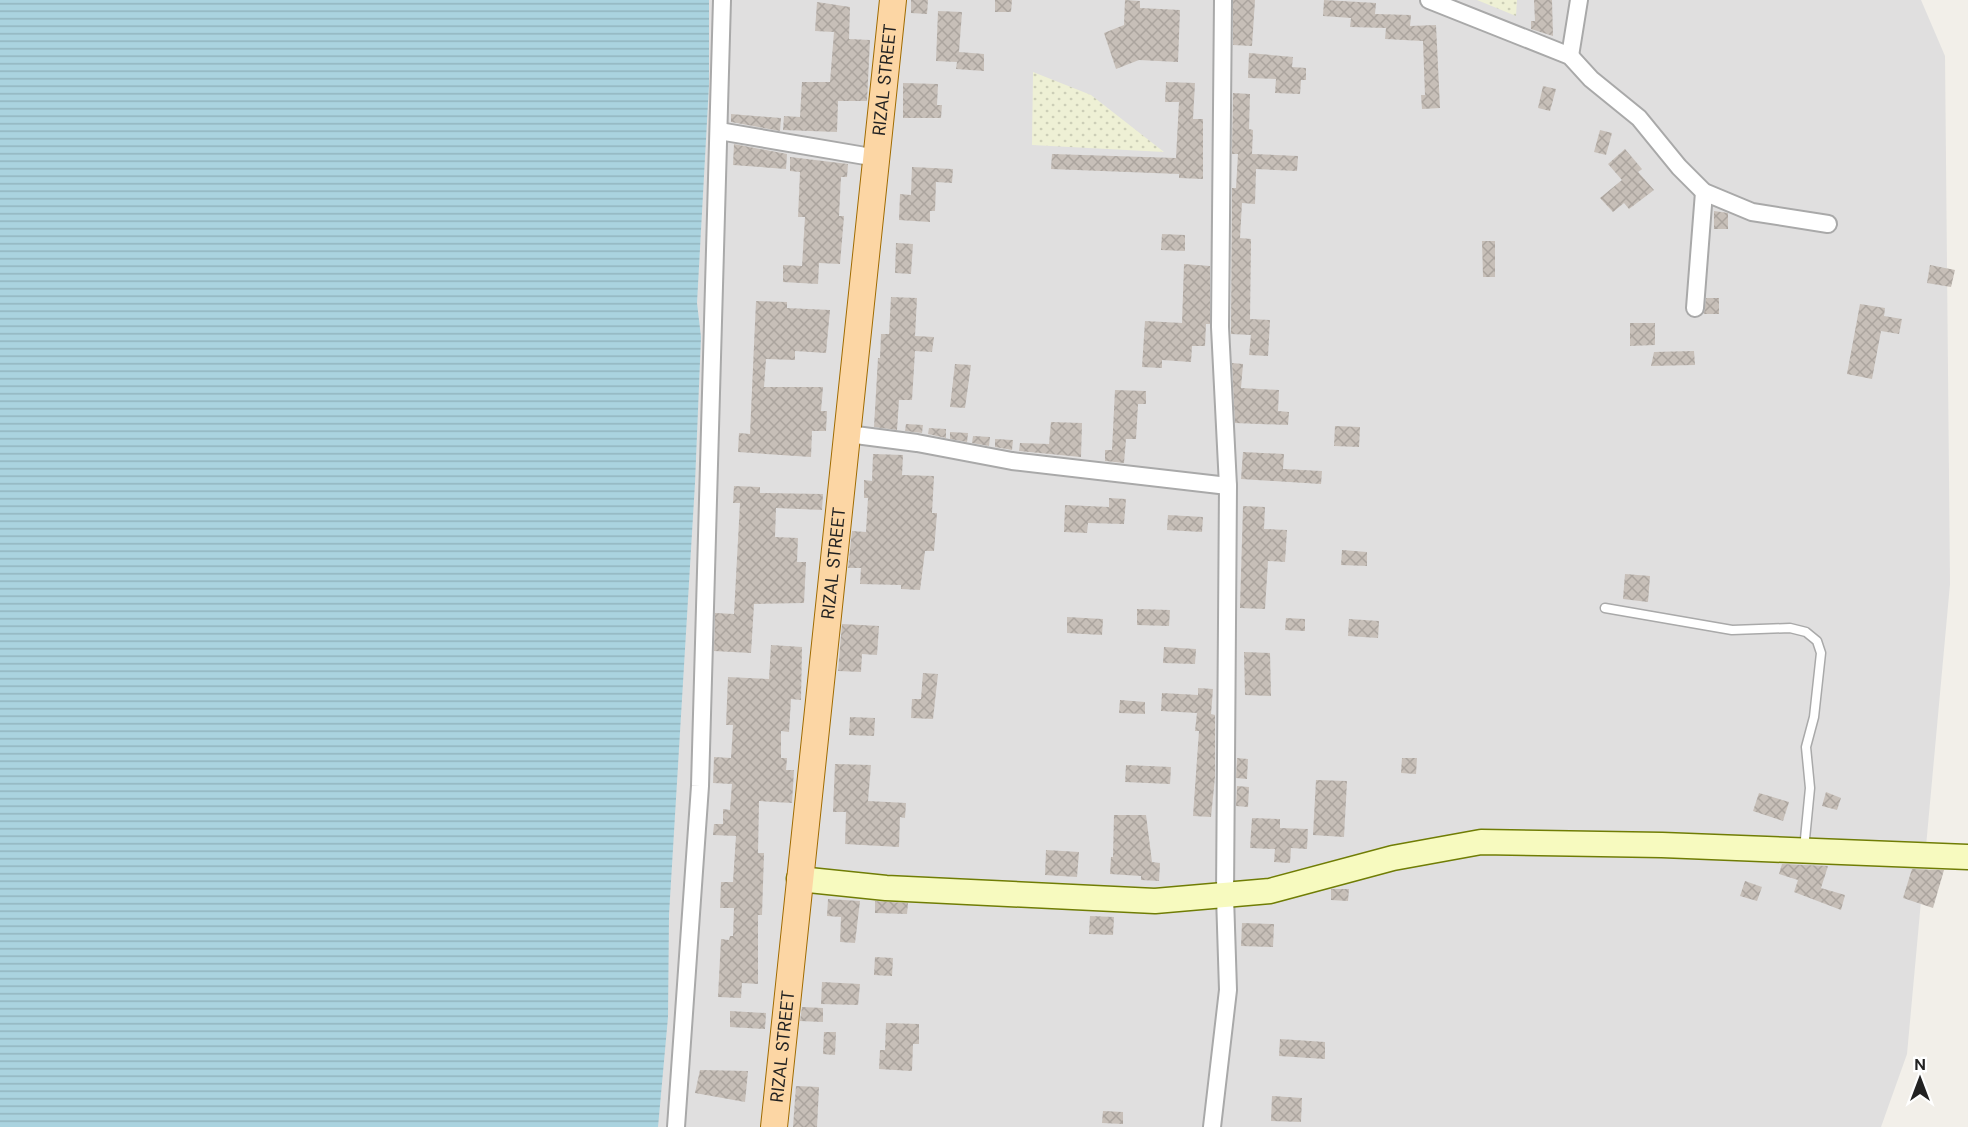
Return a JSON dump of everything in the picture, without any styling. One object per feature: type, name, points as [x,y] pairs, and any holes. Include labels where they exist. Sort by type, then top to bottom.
[{"type":"main road","name":"RIZAL STREET","points":[[774,1127],[893,0]]},
{"type":"street","points":[[676,1127],[700,786],[722,0]]},
{"type":"street","points":[[1212,1127],[1228,990],[1225,896],[1228,486],[1220,327],[1223,0]]},
{"type":"street","points":[[1430,0],[1570,56],[1591,79],[1639,118],[1679,167],[1704,192],[1752,212],[1828,224]]},
{"type":"street","points":[[1570,56],[1579,0]]},
{"type":"street","points":[[719,131],[877,158]]},
{"type":"street","points":[[1695,308],[1704,192]]},
{"type":"street","points":[[848,434],[1056,467],[1228,486]]},
{"type":"street","points":[[799,879],[886,888],[1155,901],[1270,891],[1393,858],[1481,842],[1804,849],[1968,857]]},
{"type":"lane","points":[[1605,608],[1732,630],[1790,628],[1806,633],[1817,641],[1821,653],[1814,717],[1806,747],[1810,788],[1804,849]]},
{"type":"shaded area","points":[[674,0],[1921,0],[1945,56],[1950,584],[1907,1054],[1881,1127],[619,1127]]},
{"type":"green space","points":[[1477,0],[1517,0],[1516,16]]},
{"type":"green space","points":[[1033,72],[1091,95],[1164,152],[1032,145]]},
{"type":"water","points":[[0,0],[709,0],[709,85],[697,303],[701,337],[695,483],[669,915],[668,1017],[658,1127],[0,1127]]},
{"type":"building","points":[[911,0],[928,0],[927,14],[911,13]]},
{"type":"building","points":[[995,0],[1012,0],[1011,12],[995,12]]},
{"type":"building","points":[[1125,0],[1140,1],[1140,8],[1180,10],[1178,62],[1139,60],[1116,69],[1104,33],[1124,25]]},
{"type":"building","points":[[1233,0],[1255,0],[1252,46],[1233,45]]},
{"type":"building","points":[[1324,0],[1376,3],[1375,14],[1411,15],[1410,26],[1436,25],[1440,108],[1422,109],[1421,95],[1425,95],[1423,41],[1385,39],[1386,28],[1350,27],[1351,18],[1323,16]]},
{"type":"building","points":[[1534,0],[1552,0],[1553,36],[1531,29],[1531,21],[1535,21]]},
{"type":"building","points":[[817,2],[850,7],[849,39],[870,40],[867,101],[838,101],[837,132],[783,130],[784,116],[800,117],[802,82],[830,82],[834,32],[815,31]]},
{"type":"building","points":[[938,11],[962,12],[959,52],[984,54],[984,71],[956,69],[957,62],[936,61]]},
{"type":"building","points":[[1249,53],[1293,57],[1292,67],[1306,68],[1306,80],[1301,80],[1300,94],[1275,93],[1276,79],[1248,78]]},
{"type":"building","points":[[1166,82],[1195,83],[1193,119],[1203,119],[1203,179],[1179,178],[1179,174],[1051,169],[1052,154],[1176,158],[1179,102],[1165,102]]},
{"type":"building","points":[[903,83],[938,84],[937,105],[942,105],[941,118],[903,118]]},
{"type":"building","points":[[1543,86],[1556,89],[1550,111],[1538,108]]},
{"type":"building","points":[[1233,93],[1250,94],[1249,129],[1253,130],[1252,154],[1298,156],[1297,171],[1256,169],[1255,204],[1242,203],[1240,238],[1251,239],[1250,319],[1270,320],[1268,356],[1249,355],[1251,335],[1231,334],[1232,188],[1236,188],[1238,154],[1232,154]]},
{"type":"building","points":[[731,114],[781,118],[780,131],[731,122]]},
{"type":"building","points":[[1600,130],[1612,133],[1606,155],[1594,152]]},
{"type":"building","points":[[734,144],[787,154],[786,169],[733,165]]},
{"type":"building","points":[[1625,149],[1642,169],[1638,172],[1654,190],[1629,209],[1624,203],[1613,212],[1600,198],[1622,180],[1608,164]]},
{"type":"building","points":[[790,157],[848,164],[847,177],[841,177],[839,216],[844,216],[840,264],[819,263],[818,284],[783,282],[783,265],[802,266],[805,217],[798,217],[800,172],[790,171]]},
{"type":"building","points":[[912,167],[953,169],[952,183],[936,182],[935,211],[930,211],[930,222],[899,220],[900,194],[911,195]]},
{"type":"building","points":[[1714,211],[1728,213],[1728,229],[1714,229]]},
{"type":"building","points":[[1162,234],[1185,235],[1185,251],[1161,250]]},
{"type":"building","points":[[1482,241],[1495,241],[1495,277],[1483,277]]},
{"type":"building","points":[[896,243],[913,244],[911,274],[895,273]]},
{"type":"building","points":[[1184,264],[1210,266],[1210,324],[1206,324],[1205,346],[1192,346],[1191,362],[1162,360],[1162,368],[1142,367],[1145,321],[1182,323]]},
{"type":"building","points":[[1930,265],[1955,270],[1951,287],[1927,283]]},
{"type":"building","points":[[891,297],[917,298],[915,336],[934,337],[932,352],[915,351],[912,400],[899,400],[897,430],[874,427],[881,334],[889,334]]},
{"type":"building","points":[[1706,298],[1719,298],[1719,314],[1704,314]]},
{"type":"building","points":[[756,301],[787,302],[787,308],[830,310],[826,353],[795,351],[795,360],[766,359],[764,387],[823,387],[821,411],[827,411],[826,431],[812,431],[811,457],[738,452],[739,433],[750,434]]},
{"type":"building","points":[[1860,304],[1885,308],[1884,316],[1902,319],[1899,334],[1881,331],[1872,379],[1847,374]]},
{"type":"building","points":[[1630,323],[1655,323],[1655,345],[1630,346]]},
{"type":"building","points":[[1694,351],[1695,365],[1651,366],[1654,352]]},
{"type":"building","points":[[1232,363],[1243,364],[1241,388],[1279,390],[1278,411],[1289,412],[1288,425],[1235,423]]},
{"type":"building","points":[[955,364],[971,365],[965,408],[950,407]]},
{"type":"building","points":[[1115,390],[1146,391],[1146,404],[1138,404],[1136,439],[1126,439],[1124,463],[1105,461],[1105,450],[1112,450]]},
{"type":"building","points":[[1051,422],[1082,423],[1081,457],[1019,451],[1020,443],[1049,444]]},
{"type":"building","points":[[906,424],[923,425],[922,433],[905,431]]},
{"type":"building","points":[[1335,426],[1360,427],[1359,447],[1334,446]]},
{"type":"building","points":[[929,428],[946,429],[946,438],[928,434]]},
{"type":"building","points":[[950,432],[968,433],[967,442],[950,439]]},
{"type":"building","points":[[973,436],[990,437],[989,446],[972,443]]},
{"type":"building","points":[[995,439],[1013,440],[1012,450],[995,447]]},
{"type":"building","points":[[1243,452],[1284,454],[1283,469],[1322,471],[1321,484],[1241,479]]},
{"type":"building","points":[[873,454],[903,455],[902,475],[934,476],[932,513],[937,513],[934,551],[925,551],[920,590],[901,589],[901,585],[860,584],[861,568],[848,568],[852,531],[866,532],[868,498],[864,498],[864,480],[872,481]]},
{"type":"building","points":[[734,486],[760,487],[760,493],[823,494],[822,510],[776,508],[775,537],[798,538],[797,562],[806,562],[804,603],[754,604],[751,653],[714,651],[715,613],[734,614],[740,503],[733,503]]},
{"type":"building","points":[[1109,498],[1126,499],[1124,524],[1088,523],[1087,533],[1064,532],[1065,505],[1109,507]]},
{"type":"building","points":[[1243,506],[1265,507],[1264,529],[1287,530],[1285,562],[1268,561],[1265,609],[1240,608]]},
{"type":"building","points":[[1168,515],[1203,517],[1202,532],[1167,530]]},
{"type":"building","points":[[1342,550],[1367,552],[1367,566],[1341,565]]},
{"type":"building","points":[[1625,574],[1650,576],[1648,602],[1623,599]]},
{"type":"building","points":[[1137,609],[1170,610],[1169,626],[1137,625]]},
{"type":"building","points":[[1067,617],[1103,619],[1102,635],[1067,633]]},
{"type":"building","points":[[1286,618],[1305,619],[1305,631],[1285,630]]},
{"type":"building","points":[[1349,619],[1379,621],[1378,638],[1348,636]]},
{"type":"building","points":[[842,624],[879,626],[877,655],[862,654],[861,672],[838,671]]},
{"type":"building","points":[[771,645],[802,647],[801,700],[791,699],[789,732],[781,731],[781,758],[787,758],[786,770],[794,770],[792,803],[759,801],[758,853],[764,853],[762,915],[758,915],[758,984],[742,983],[741,998],[718,997],[721,939],[729,940],[730,936],[733,936],[734,908],[720,908],[721,882],[733,882],[736,836],[713,835],[714,824],[723,824],[723,809],[730,810],[732,784],[713,783],[714,757],[731,758],[733,725],[726,725],[728,677],[769,679]]},
{"type":"building","points":[[1164,647],[1196,649],[1195,664],[1163,663]]},
{"type":"building","points":[[1244,652],[1270,653],[1271,696],[1245,695]]},
{"type":"building","points":[[923,673],[938,674],[933,719],[911,718],[912,699],[921,699]]},
{"type":"building","points":[[1198,688],[1213,689],[1211,714],[1215,715],[1215,777],[1211,817],[1193,816],[1199,731],[1195,731],[1197,713],[1161,711],[1162,693],[1198,695]]},
{"type":"building","points":[[1120,700],[1145,702],[1145,714],[1119,713]]},
{"type":"building","points":[[850,717],[875,718],[874,736],[849,735]]},
{"type":"building","points":[[1237,758],[1248,759],[1247,779],[1236,778]]},
{"type":"building","points":[[1402,758],[1417,758],[1416,774],[1401,773]]},
{"type":"building","points":[[835,764],[871,765],[868,801],[906,803],[905,818],[900,817],[899,847],[845,844],[846,812],[833,812]]},
{"type":"building","points":[[1126,765],[1171,767],[1170,784],[1125,782]]},
{"type":"building","points":[[1316,780],[1347,781],[1344,837],[1313,835]]},
{"type":"building","points":[[1237,786],[1249,787],[1248,807],[1236,806]]},
{"type":"building","points":[[1826,792],[1841,798],[1837,810],[1822,806]]},
{"type":"building","points":[[1759,793],[1789,802],[1783,821],[1753,811]]},
{"type":"building","points":[[1114,815],[1146,815],[1152,862],[1160,863],[1159,881],[1141,880],[1141,876],[1110,874],[1111,857],[1113,857]]},
{"type":"building","points":[[1252,818],[1280,819],[1280,828],[1308,829],[1307,849],[1291,848],[1290,863],[1274,862],[1275,849],[1250,848]]},
{"type":"building","points":[[1046,850],[1079,852],[1077,877],[1045,875]]},
{"type":"building","points":[[1782,864],[1828,866],[1821,888],[1845,895],[1841,910],[1794,892],[1798,880],[1779,874]]},
{"type":"building","points":[[1912,869],[1944,870],[1933,908],[1903,898]]},
{"type":"building","points":[[1745,881],[1762,887],[1757,901],[1740,896]]},
{"type":"building","points":[[1331,889],[1349,889],[1348,901],[1331,900]]},
{"type":"building","points":[[828,899],[860,901],[855,943],[840,942],[841,917],[827,916]]},
{"type":"building","points":[[875,901],[908,903],[907,914],[875,913]]},
{"type":"building","points":[[1090,916],[1114,917],[1113,935],[1089,934]]},
{"type":"building","points":[[1242,923],[1274,924],[1273,947],[1241,946]]},
{"type":"building","points":[[875,957],[893,958],[892,976],[874,975]]},
{"type":"building","points":[[822,982],[860,984],[858,1005],[821,1004]]},
{"type":"building","points":[[802,1007],[823,1008],[823,1022],[800,1021]]},
{"type":"building","points":[[730,1011],[766,1013],[765,1029],[730,1027]]},
{"type":"building","points":[[886,1023],[919,1024],[919,1044],[913,1044],[912,1071],[879,1069],[880,1050],[885,1050]]},
{"type":"building","points":[[824,1032],[836,1032],[835,1055],[823,1054]]},
{"type":"building","points":[[1280,1039],[1325,1042],[1325,1059],[1279,1056]]},
{"type":"building","points":[[700,1070],[748,1071],[745,1102],[695,1093]]},
{"type":"building","points":[[796,1086],[819,1087],[817,1127],[793,1127]]},
{"type":"building","points":[[1272,1096],[1302,1098],[1301,1122],[1271,1121]]},
{"type":"building","points":[[1103,1111],[1123,1112],[1123,1124],[1102,1123]]}]
